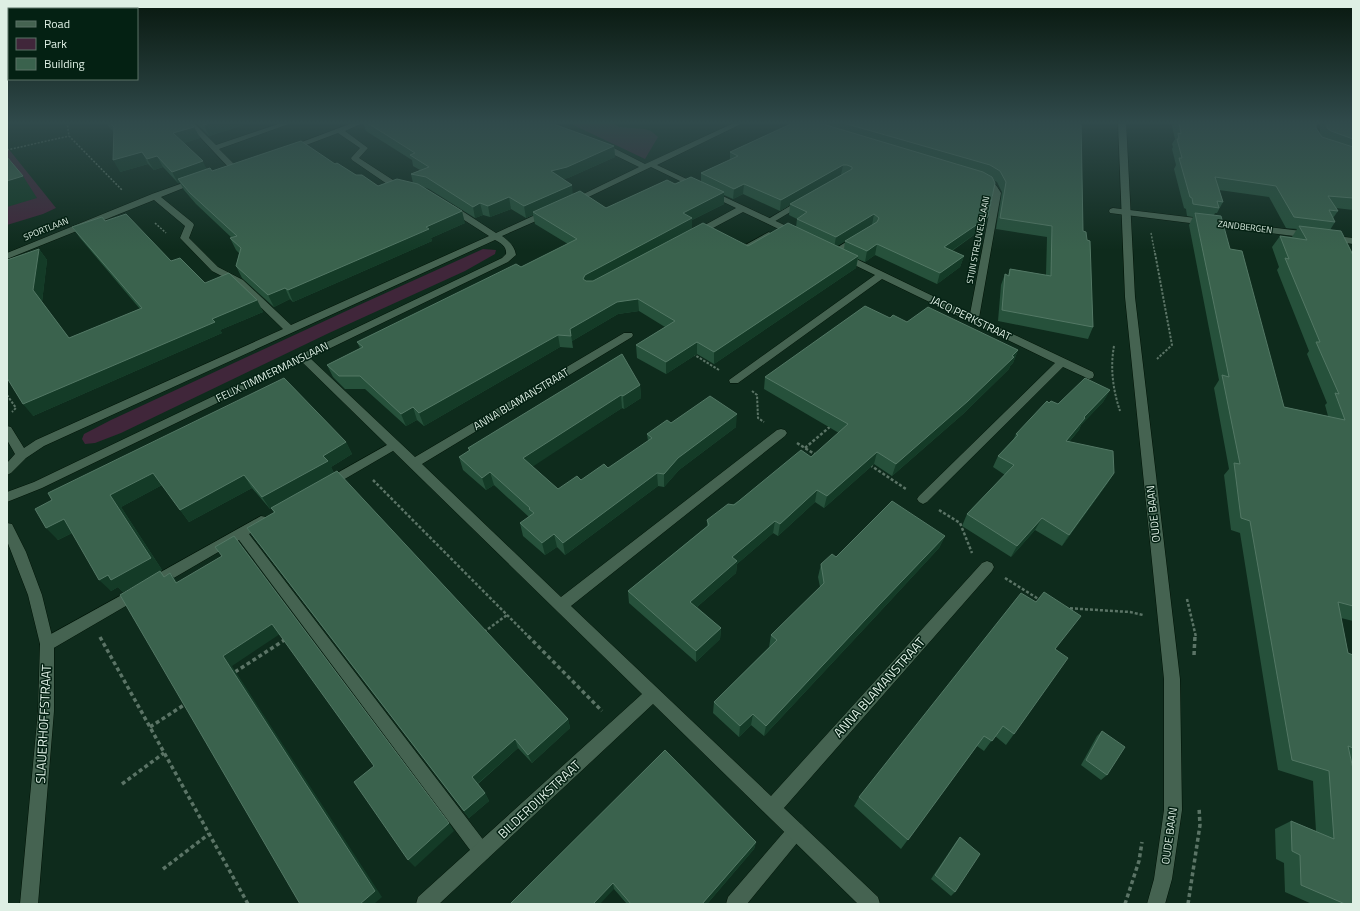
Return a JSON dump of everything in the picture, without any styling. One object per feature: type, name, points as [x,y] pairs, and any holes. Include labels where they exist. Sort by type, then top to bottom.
[{"type":"street","points":[[231,165],[234,168]]},
{"type":"street","points":[[365,165],[393,184],[412,189]]},
{"type":"street","points":[[646,165],[689,183],[803,237]]},
{"type":"street","points":[[7,470],[22,455],[40,442],[290,330],[652,165]]},
{"type":"street","name":"OUDE BAAN","points":[[1121,165],[1119,212],[1130,297],[1172,679],[1173,810],[1163,879],[1156,904]]},
{"type":"street","points":[[689,183],[701,177]]},
{"type":"street","name":"STIJN STREUVELSLAAN","points":[[974,319],[997,193],[993,185],[976,177]]},
{"type":"street","name":"SPORTLAAN","points":[[7,256],[155,196],[206,178]]},
{"type":"street","points":[[155,196],[190,225],[184,238],[215,270],[240,282],[290,330]]},
{"type":"street","points":[[769,221],[810,198]]},
{"type":"street","points":[[444,204],[496,236]]},
{"type":"street","points":[[688,238],[743,208]]},
{"type":"street","name":"ZANDBERGEN","points":[[1119,212],[1353,241]]},
{"type":"street","points":[[744,248],[782,227]]},
{"type":"street","name":"JACQ PERKSTRAAT","points":[[865,233],[831,251],[1089,374]]},
{"type":"street","name":"FELIX TIMMERMANSLAAN","points":[[7,497],[45,481],[505,260],[511,255],[511,250],[505,242],[496,236]]},
{"type":"street","points":[[734,380],[881,275]]},
{"type":"street","name":"ANNA BLAMANSTRAAT","points":[[413,464],[628,335]]},
{"type":"street","points":[[303,357],[872,904]]},
{"type":"street","points":[[923,499],[1062,362]]},
{"type":"street","points":[[7,430],[22,455]]},
{"type":"street","points":[[561,605],[781,433]]},
{"type":"street","points":[[317,490],[394,445]]},
{"type":"street","points":[[47,644],[276,513]]},
{"type":"street","name":"SLAUERHOFFSTRAAT","points":[[7,528],[19,552],[35,595],[47,644],[46,711],[29,904]]},
{"type":"street","points":[[241,533],[482,852]]},
{"type":"street","name":"ANNA BLAMANSTRAAT","points":[[772,808],[987,567]]},
{"type":"street","name":"BILDERDIJKSTRAAT","points":[[425,904],[653,694]]},
{"type":"street","points":[[735,904],[796,831]]},
{"type":"path","points":[[97,165],[135,204]]},
{"type":"path","points":[[686,350],[757,395],[758,418],[820,458]]},
{"type":"path","points":[[7,395],[16,408],[7,416]]},
{"type":"path","points":[[805,448],[835,423]]},
{"type":"path","points":[[864,462],[960,523],[974,559],[1044,603]]},
{"type":"path","points":[[358,466],[618,726]]},
{"type":"path","points":[[1064,608],[1130,612],[1193,628]]},
{"type":"path","points":[[482,634],[507,615]]},
{"type":"path","points":[[90,619],[248,904]]},
{"type":"path","points":[[230,675],[309,623]]},
{"type":"path","points":[[150,727],[190,701]]},
{"type":"path","points":[[122,784],[164,753]]},
{"type":"path","points":[[163,869],[209,834]]},
{"type":"green space","points":[[7,165],[21,165],[56,208],[43,214],[7,225]]},
{"type":"green space","points":[[483,249],[496,250],[495,254],[465,271],[329,333],[121,433],[95,443],[85,444],[82,439],[84,434],[111,420]]},
{"type":"building","points":[[7,165],[13,165],[23,176],[7,181]]},
{"type":"building","points":[[165,165],[193,165],[172,172]]},
{"type":"building","points":[[231,165],[339,165],[356,175],[362,175],[378,186],[397,179],[418,184],[462,211],[426,227],[429,229],[288,290],[285,288],[268,295],[236,266],[241,248],[230,238],[237,236],[190,193],[178,179],[210,168],[212,171]]},
{"type":"building","points":[[425,165],[573,165],[551,171],[572,185],[524,206],[509,197],[488,206],[480,203],[473,207],[426,177],[411,174],[429,167]]},
{"type":"building","points":[[719,165],[958,165],[983,172],[992,177],[995,183],[988,217],[944,247],[964,256],[940,273],[877,244],[867,251],[845,241],[877,222],[879,218],[874,214],[836,237],[797,219],[807,212],[790,204],[852,169],[852,167],[843,165],[781,200],[744,184],[734,189],[701,173]]},
{"type":"building","points":[[988,165],[1082,165],[1083,231],[1086,232],[1087,240],[1090,241],[1093,327],[1002,310],[1005,274],[1009,276],[1010,269],[1051,276],[1052,226],[1000,218],[1006,182],[1000,171]]},
{"type":"building","points":[[1181,165],[1353,165],[1353,198],[1328,196],[1338,211],[1329,210],[1335,222],[1294,217],[1276,186],[1215,177],[1223,202],[1217,201],[1219,208],[1193,204],[1192,198],[1190,197]]},
{"type":"building","points":[[691,177],[724,192],[683,213],[692,218],[585,275],[583,279],[586,281],[593,281],[703,223],[748,246],[788,223],[858,256],[714,352],[697,342],[666,362],[636,345],[675,321],[638,299],[617,302],[570,329],[571,336],[558,335],[419,413],[413,407],[401,414],[360,376],[339,376],[327,365],[363,347],[357,342],[516,264],[521,267],[577,239],[533,212],[580,191],[606,208],[667,180],[675,184]]},
{"type":"building","points":[[1195,213],[1221,216],[1230,249],[1242,251],[1284,407],[1345,420],[1335,393],[1339,394],[1316,342],[1320,342],[1285,258],[1289,259],[1280,236],[1307,240],[1299,226],[1341,231],[1353,255],[1353,606],[1338,602],[1348,653],[1353,655],[1353,748],[1348,746],[1353,769],[1353,904],[1345,904],[1301,885],[1300,855],[1292,851],[1291,821],[1334,839],[1329,771],[1292,760],[1250,521],[1241,518],[1234,463],[1240,464],[1222,375],[1229,377]]},
{"type":"building","points":[[126,214],[171,261],[180,258],[205,283],[229,273],[257,300],[212,319],[215,322],[23,404],[7,378],[7,260],[39,249],[33,290],[69,338],[142,308],[72,227],[102,217],[105,221]]},
{"type":"building","points":[[865,306],[890,318],[893,315],[907,322],[928,307],[1018,350],[1012,356],[1014,357],[968,401],[896,464],[877,452],[827,496],[817,490],[780,524],[775,521],[732,557],[737,561],[690,602],[721,628],[696,651],[628,591],[709,525],[707,520],[728,504],[734,505],[801,450],[811,457],[848,424],[765,377]]},
{"type":"building","points":[[622,354],[640,385],[623,396],[621,395],[523,458],[558,489],[577,476],[581,480],[604,464],[608,468],[652,438],[647,434],[667,420],[671,423],[710,396],[737,414],[678,458],[664,474],[657,473],[563,543],[554,534],[542,543],[520,523],[534,513],[529,509],[530,508],[490,472],[482,478],[459,457],[470,450],[468,448]]},
{"type":"building","points":[[284,378],[346,442],[323,456],[328,461],[262,497],[244,475],[180,510],[153,473],[110,495],[151,558],[111,580],[108,575],[99,580],[64,519],[46,528],[35,509],[52,500],[48,493]]},
{"type":"building","points":[[1085,378],[1110,390],[1084,417],[1085,418],[1066,441],[1113,451],[1114,473],[1069,535],[1042,518],[1017,546],[967,514],[1014,465],[998,456],[1018,435],[1016,434],[1047,401],[1049,403],[1051,401],[1058,404]]},
{"type":"building","points":[[337,471],[568,719],[528,755],[515,739],[472,777],[485,793],[464,811],[247,528],[275,512],[271,508]]},
{"type":"building","points":[[892,501],[945,536],[766,726],[753,714],[740,726],[714,702],[777,640],[771,635],[824,583],[821,564],[832,554],[836,557]]},
{"type":"building","points":[[234,536],[449,823],[408,860],[354,782],[374,766],[272,624],[223,656],[375,891],[360,904],[300,904],[120,595],[160,571],[164,577],[170,573],[176,583],[222,556],[215,547]]},
{"type":"building","points":[[1044,592],[1081,616],[1055,649],[1068,658],[1014,734],[1003,726],[992,741],[984,736],[908,840],[859,797],[1021,593],[1036,602]]},
{"type":"building","points":[[1102,731],[1125,747],[1107,775],[1086,760]]},
{"type":"building","points":[[665,750],[756,842],[702,904],[631,904],[613,883],[593,904],[510,904]]},
{"type":"building","points":[[960,837],[980,854],[955,892],[935,875]]}]
